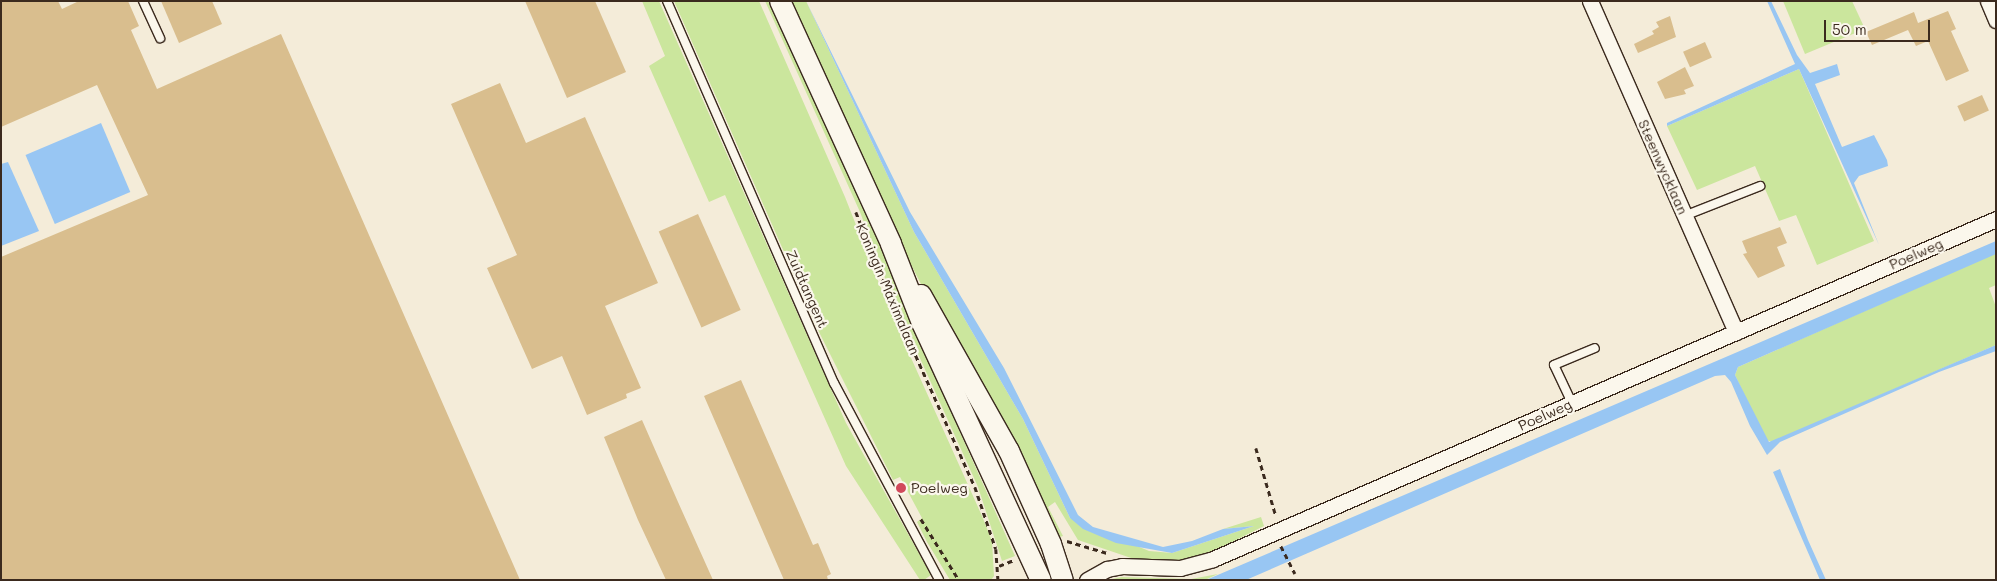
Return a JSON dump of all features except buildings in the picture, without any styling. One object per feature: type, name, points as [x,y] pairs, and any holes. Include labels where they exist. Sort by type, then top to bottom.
[{"type":"main road","name":"Koningin Máximalaan","points":[[780,1],[891,244],[922,323],[1041,580]]},
{"type":"main road","name":"Koningin Máximalaan","points":[[891,244],[1009,451],[1051,544],[1063,580]]},
{"type":"street","name":"Steenwycklaan","points":[[1590,1],[1736,332]]},
{"type":"street","points":[[1988,1],[1996,20]]},
{"type":"street","name":"Poelweg","points":[[1087,580],[1107,569],[1122,566],[1180,568],[1197,565],[1280,538],[1572,403],[1996,219]]},
{"type":"lane","points":[[143,1],[160,38]]},
{"type":"lane","name":"Zuidtangent","points":[[667,1],[834,383],[939,580]]},
{"type":"lane","points":[[1684,216],[1760,186]]},
{"type":"lane","points":[[1572,403],[1554,365],[1595,348]]},
{"type":"path","name":"Koningin Máximalaan","points":[[855,210],[890,298],[975,487],[996,549],[998,580]]},
{"type":"path","points":[[1256,448],[1280,538],[1294,574]]},
{"type":"path","points":[[921,519],[959,580]]},
{"type":"green space","points":[[642,1],[659,1],[846,423],[931,575],[924,580],[920,580],[846,466],[725,195],[709,202],[649,66],[665,56]]},
{"type":"green space","points":[[674,1],[759,1],[845,197],[890,311],[982,516],[992,541],[994,576],[991,580],[950,580],[917,522],[922,518],[900,477],[893,480],[820,334]]},
{"type":"green space","points":[[765,1],[770,1],[926,343],[955,421],[1015,556],[1002,561],[978,487],[891,294],[860,212]]},
{"type":"green space","points":[[787,1],[806,1],[914,232],[1023,419],[1070,518],[1149,551],[1172,553],[1254,526],[1223,529],[1261,517],[1264,526],[1210,553],[1170,562],[1140,561],[1078,540],[1055,502],[1048,507],[1063,536],[1053,539],[892,228]]},
{"type":"green space","points":[[1783,1],[1852,1],[1865,29],[1805,54]]},
{"type":"green space","points":[[1799,69],[1874,241],[1817,265],[1796,215],[1779,221],[1755,166],[1697,190],[1667,126]]},
{"type":"green space","points":[[1996,253],[1996,285],[1989,288],[1996,307],[1996,345],[1772,442],[1766,440],[1735,375],[1738,367]]},
{"type":"green space","points":[[1218,574],[1205,580],[1107,580],[1122,577],[1191,579]]},
{"type":"water","points":[[806,1],[910,212],[1004,368],[1078,515],[1093,527],[1163,547],[1192,541],[1223,529],[1254,526],[1172,553],[1116,543],[1083,529],[1070,518],[1023,419],[914,232]]},
{"type":"water","points":[[1767,1],[1771,1],[1797,55],[1810,73],[1837,64],[1840,75],[1815,84],[1842,147],[1874,135],[1887,160],[1888,166],[1859,176],[1854,183],[1879,245],[1799,69],[1667,126],[1667,123],[1795,64]]},
{"type":"water","points":[[101,123],[130,192],[55,224],[26,155]]},
{"type":"water","points":[[8,162],[39,231],[1,246],[1,164]]},
{"type":"water","points":[[1996,241],[1996,254],[1738,367],[1735,375],[1769,442],[1996,345],[1996,351],[1939,372],[1780,442],[1767,455],[1750,426],[1731,382],[1725,375],[1715,376],[1246,580],[1206,580]]},
{"type":"water","points":[[1780,469],[1826,580],[1820,580],[1773,472]]},
{"type":"place","name":"Poelweg","points":[[901,488]]}]
